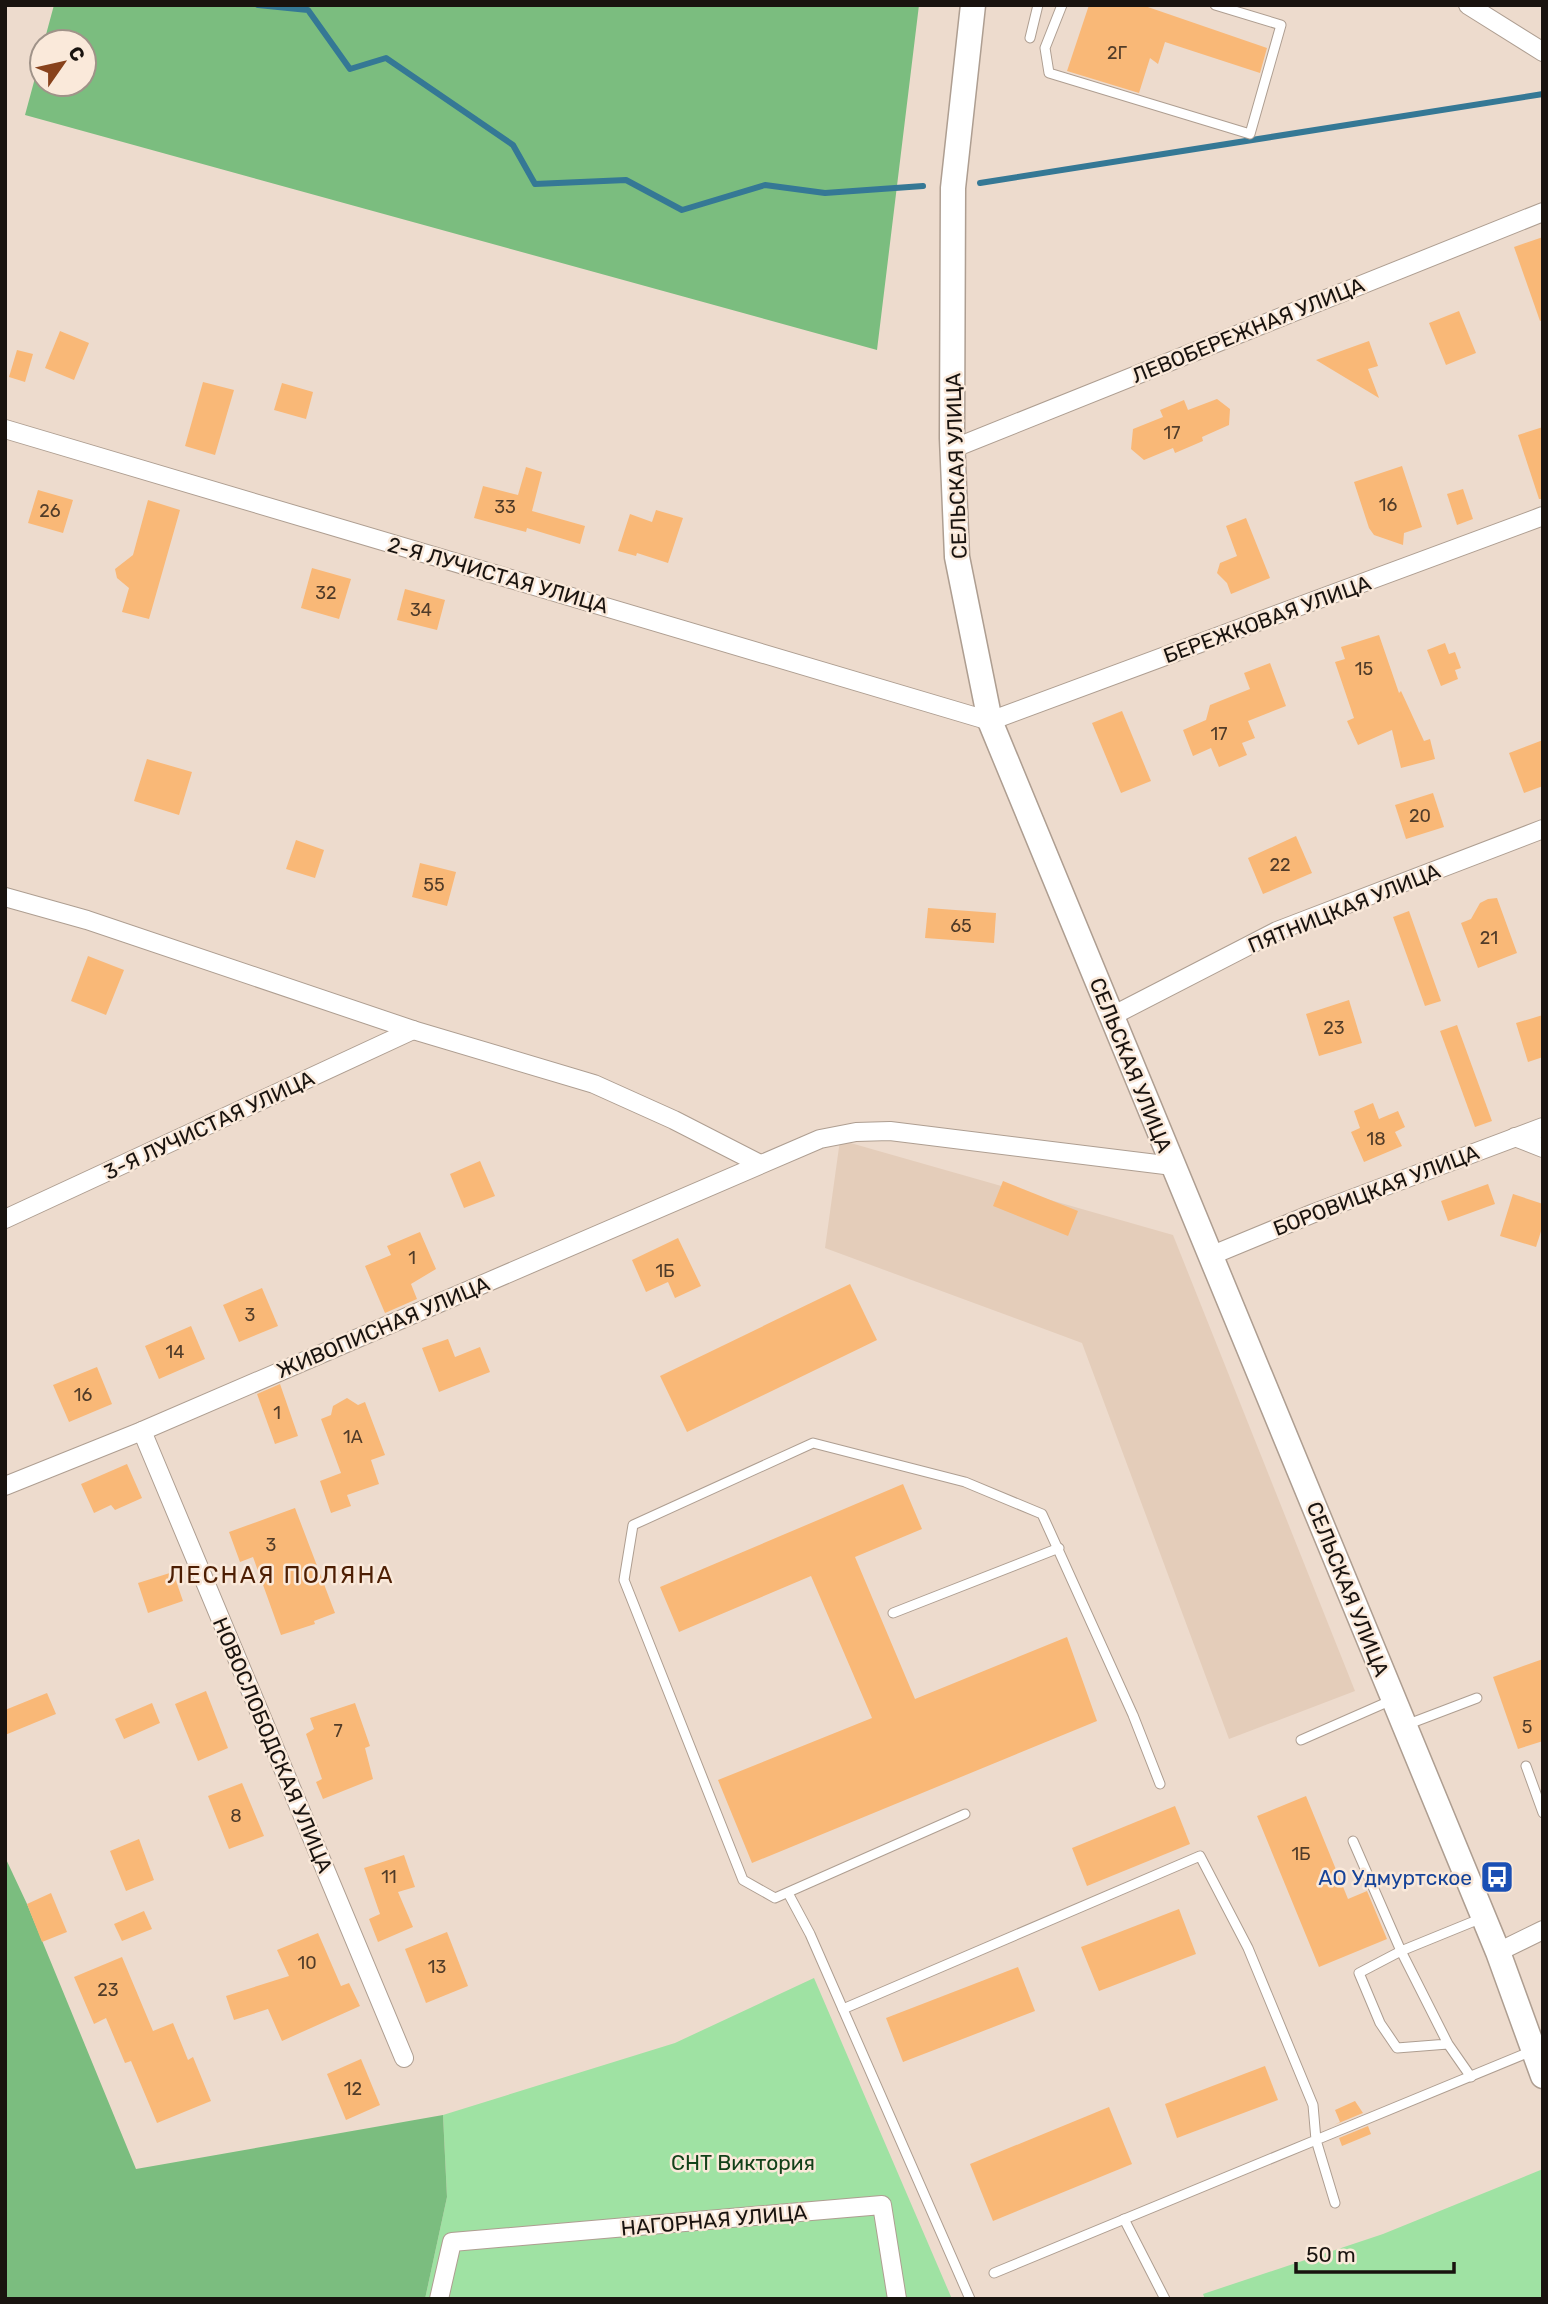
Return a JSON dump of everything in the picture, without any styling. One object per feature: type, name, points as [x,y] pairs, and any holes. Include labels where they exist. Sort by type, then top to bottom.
[{"type":"street","name":"СЕЛЬСКАЯ УЛИЦА","points":[[973,5],[953,188],[952,449],[957,557],[990,721],[1498,1952],[1543,2076]]},
{"type":"street","points":[[1468,5],[1543,52]]},
{"type":"street","name":"ЛЕВОБЕРЕЖНАЯ УЛИЦА","points":[[952,449],[1543,212]]},
{"type":"street","name":"2-Я ЛУЧИСТАЯ УЛИЦА","points":[[5,429],[990,721]]},
{"type":"street","name":"БЕРЕЖКОВАЯ УЛИЦА","points":[[990,721],[1543,516]]},
{"type":"street","name":"ПЯТНИЦКАЯ УЛИЦА","points":[[1112,1016],[1277,932],[1543,829]]},
{"type":"street","points":[[5,897],[88,920],[413,1030],[594,1084],[674,1120],[760,1164]]},
{"type":"street","name":"3-Я ЛУЧИСТАЯ УЛИЦА","points":[[5,1219],[413,1030]]},
{"type":"street","name":"БОРОВИЦКАЯ УЛИЦА","points":[[1210,1256],[1314,1213],[1543,1127]]},
{"type":"street","name":"ЖИВОПИСНАЯ УЛИЦА","points":[[5,1486],[142,1431],[820,1139],[856,1132],[890,1131],[1173,1166]]},
{"type":"street","points":[[1515,1137],[1543,1148]]},
{"type":"street","name":"НОВОСЛОБОДСКАЯ УЛИЦА","points":[[142,1431],[404,2058]]},
{"type":"street","points":[[1498,1952],[1543,1930]]},
{"type":"street","name":"НАГОРНАЯ УЛИЦА","points":[[439,2299],[452,2242],[882,2205],[897,2299]]},
{"type":"lane","points":[[1030,38],[1038,5]]},
{"type":"lane","points":[[1062,5],[1045,48],[1049,74],[1251,134],[1280,25],[1215,5]]},
{"type":"lane","points":[[965,1814],[775,1898],[743,1880],[624,1580],[633,1525],[813,1443],[965,1482],[1042,1514],[1133,1714],[1160,1784]]},
{"type":"lane","points":[[893,1613],[1059,1548]]},
{"type":"lane","points":[[1405,1726],[1477,1698]]},
{"type":"lane","points":[[1301,1740],[1394,1699]]},
{"type":"lane","points":[[1526,1766],[1543,1813]]},
{"type":"lane","points":[[1353,1841],[1401,1951],[1448,2044],[1471,2077]]},
{"type":"lane","points":[[844,2009],[1200,1856],[1248,1948],[1312,2105],[1316,2140],[1335,2203]]},
{"type":"lane","points":[[788,1893],[844,2009],[970,2299]]},
{"type":"lane","points":[[1448,2044],[1397,2048],[1380,2023],[1359,1973],[1401,1951],[1483,1917]]},
{"type":"lane","points":[[994,2273],[1533,2050]]},
{"type":"lane","points":[[1124,2219],[1165,2299]]},
{"type":"shaded area","points":[[840,1140],[1173,1235],[1355,1691],[1229,1739],[1082,1343],[825,1248]]},
{"type":"green space","points":[[54,5],[919,5],[877,350],[25,115],[30,98],[98,98],[98,28],[48,28]]},
{"type":"green space","points":[[5,1857],[136,2169],[443,2115],[447,2197],[425,2299],[5,2299]]},
{"type":"green space","name":"СНТ Виктория","points":[[814,1978],[952,2299],[425,2299],[447,2197],[443,2115],[675,2043]]},
{"type":"green space","points":[[1543,2169],[1543,2299],[1205,2299],[1203,2294],[1383,2234]]},
{"type":"building","points":[[1089,5],[1142,5],[1267,48],[1260,73],[1165,42],[1158,64],[1150,58],[1139,93],[1067,71]]},
{"type":"building","points":[[1543,237],[1543,320],[1540,321],[1514,247]]},
{"type":"building","points":[[1459,311],[1476,353],[1446,365],[1429,323]]},
{"type":"building","points":[[60,331],[89,343],[74,380],[45,368]]},
{"type":"building","points":[[1369,341],[1378,366],[1368,369],[1379,398],[1316,360]]},
{"type":"building","points":[[17,350],[33,354],[25,382],[9,377]]},
{"type":"building","points":[[203,382],[234,390],[215,455],[185,446]]},
{"type":"building","points":[[282,383],[313,392],[306,419],[274,410]]},
{"type":"building","points":[[1217,399],[1230,409],[1229,425],[1202,437],[1203,441],[1175,453],[1173,448],[1144,460],[1131,449],[1133,429],[1163,417],[1160,410],[1184,400],[1188,410]]},
{"type":"building","points":[[1543,427],[1543,499],[1539,499],[1518,435]]},
{"type":"building","points":[[1402,466],[1422,527],[1404,533],[1403,545],[1374,535],[1369,528],[1354,482]]},
{"type":"building","points":[[526,467],[542,472],[532,511],[585,526],[580,544],[527,528],[526,532],[474,518],[483,486],[518,495]]},
{"type":"building","points":[[1463,489],[1473,519],[1457,525],[1447,494]]},
{"type":"building","points":[[38,490],[73,500],[63,533],[28,523]]},
{"type":"building","points":[[148,500],[180,510],[149,619],[122,612],[129,588],[117,578],[115,569],[133,555]]},
{"type":"building","points":[[656,510],[683,518],[668,563],[637,553],[636,556],[618,551],[630,514],[652,522]]},
{"type":"building","points":[[1246,518],[1270,578],[1231,594],[1227,583],[1217,573],[1220,563],[1237,556],[1226,526]]},
{"type":"building","points":[[312,568],[351,579],[339,619],[301,608]]},
{"type":"building","points":[[405,589],[445,600],[437,630],[397,620]]},
{"type":"building","points":[[1379,635],[1399,693],[1401,691],[1424,741],[1430,739],[1435,759],[1401,768],[1392,730],[1358,745],[1347,721],[1354,718],[1335,662],[1345,659],[1341,647]]},
{"type":"building","points":[[1445,643],[1449,654],[1455,652],[1461,668],[1455,670],[1458,679],[1441,686],[1427,650]]},
{"type":"building","points":[[1270,663],[1286,706],[1248,721],[1255,738],[1242,743],[1247,755],[1219,767],[1211,748],[1193,756],[1183,730],[1206,720],[1210,705],[1250,689],[1244,673]]},
{"type":"building","points":[[1122,711],[1151,781],[1121,793],[1092,723]]},
{"type":"building","points":[[1543,740],[1543,786],[1524,793],[1509,753]]},
{"type":"building","points":[[147,759],[192,772],[179,815],[134,801]]},
{"type":"building","points":[[1433,793],[1444,827],[1406,839],[1395,805]]},
{"type":"building","points":[[1296,836],[1312,873],[1263,894],[1248,858]]},
{"type":"building","points":[[296,840],[324,850],[315,878],[286,869]]},
{"type":"building","points":[[420,863],[456,872],[447,906],[412,897]]},
{"type":"building","points":[[1497,898],[1517,953],[1478,968],[1461,923],[1471,919],[1480,903]]},
{"type":"building","points":[[928,908],[996,913],[994,943],[925,938]]},
{"type":"building","points":[[1409,911],[1441,1001],[1425,1006],[1393,917]]},
{"type":"building","points":[[88,956],[124,970],[106,1015],[71,1001]]},
{"type":"building","points":[[1349,1000],[1362,1043],[1319,1056],[1306,1014]]},
{"type":"building","points":[[1543,1015],[1543,1057],[1528,1062],[1516,1023]]},
{"type":"building","points":[[1457,1025],[1492,1121],[1475,1127],[1440,1031]]},
{"type":"building","points":[[1373,1103],[1379,1119],[1398,1111],[1405,1127],[1395,1132],[1402,1146],[1364,1162],[1351,1132],[1360,1128],[1354,1111]]},
{"type":"building","points":[[480,1161],[495,1196],[464,1208],[450,1174]]},
{"type":"building","points":[[1003,1181],[1078,1211],[1068,1236],[993,1206]]},
{"type":"building","points":[[1488,1184],[1495,1204],[1448,1221],[1441,1201]]},
{"type":"building","points":[[1513,1194],[1543,1204],[1543,1225],[1536,1247],[1500,1236]]},
{"type":"building","points":[[420,1232],[436,1269],[411,1284],[417,1299],[385,1313],[365,1266],[391,1255],[387,1246]]},
{"type":"building","points":[[678,1238],[701,1286],[675,1298],[668,1282],[646,1292],[632,1260]]},
{"type":"building","points":[[850,1284],[877,1340],[687,1432],[660,1376]]},
{"type":"building","points":[[262,1288],[278,1326],[239,1342],[223,1305]]},
{"type":"building","points":[[191,1326],[205,1359],[159,1379],[145,1346]]},
{"type":"building","points":[[448,1339],[455,1357],[480,1347],[490,1372],[439,1392],[422,1348]]},
{"type":"building","points":[[97,1367],[112,1404],[69,1422],[53,1385]]},
{"type":"building","points":[[280,1384],[298,1436],[275,1444],[257,1394]]},
{"type":"building","points":[[347,1398],[358,1405],[365,1402],[385,1455],[371,1460],[379,1484],[347,1495],[351,1506],[331,1513],[320,1481],[341,1473],[321,1419],[331,1415],[333,1406]]},
{"type":"building","points":[[127,1464],[142,1498],[115,1510],[111,1505],[94,1513],[81,1484]]},
{"type":"building","points":[[903,1484],[922,1529],[855,1557],[915,1699],[1067,1637],[1097,1721],[752,1863],[718,1780],[872,1718],[811,1576],[679,1632],[660,1587]]},
{"type":"building","points":[[295,1508],[335,1613],[314,1621],[315,1624],[281,1635],[253,1557],[240,1562],[229,1532]]},
{"type":"building","points":[[173,1572],[183,1601],[148,1613],[138,1583]]},
{"type":"building","points":[[1543,1659],[1543,1741],[1518,1749],[1493,1677]]},
{"type":"building","points":[[206,1691],[228,1748],[198,1761],[175,1704]]},
{"type":"building","points":[[47,1693],[56,1714],[5,1735],[5,1710]]},
{"type":"building","points":[[152,1703],[160,1723],[124,1739],[115,1719]]},
{"type":"building","points":[[355,1703],[370,1746],[365,1748],[373,1779],[323,1799],[316,1782],[322,1779],[306,1734],[314,1729],[310,1718]]},
{"type":"building","points":[[242,1783],[264,1836],[229,1849],[208,1796]]},
{"type":"building","points":[[1306,1796],[1348,1899],[1367,1891],[1387,1939],[1319,1967],[1257,1816]]},
{"type":"building","points":[[1175,1806],[1190,1844],[1087,1886],[1072,1848]]},
{"type":"building","points":[[139,1839],[154,1880],[126,1891],[110,1851]]},
{"type":"building","points":[[404,1855],[415,1887],[398,1892],[413,1927],[378,1942],[369,1919],[380,1914],[364,1868]]},
{"type":"building","points":[[51,1893],[67,1932],[42,1942],[27,1904]]},
{"type":"building","points":[[1179,1909],[1196,1954],[1099,1991],[1081,1947]]},
{"type":"building","points":[[144,1911],[152,1929],[122,1941],[114,1924]]},
{"type":"building","points":[[447,1932],[468,1986],[426,2003],[405,1949]]},
{"type":"building","points":[[318,1933],[341,1986],[349,1983],[360,2006],[282,2041],[268,2009],[234,2020],[226,1996],[289,1976],[277,1950]]},
{"type":"building","points":[[122,1957],[153,2031],[173,2023],[188,2060],[193,2057],[211,2101],[157,2123],[131,2061],[125,2063],[106,2018],[94,2024],[74,1977]]},
{"type":"building","points":[[1018,1967],[1035,2011],[903,2062],[886,2018]]},
{"type":"building","points":[[361,2059],[380,2105],[346,2120],[327,2074]]},
{"type":"building","points":[[1265,2066],[1278,2100],[1177,2138],[1165,2104]]},
{"type":"building","points":[[1355,2101],[1363,2113],[1334,2125],[1340,2122],[1335,2110]]},
{"type":"building","points":[[1109,2107],[1132,2164],[993,2221],[970,2164]]},
{"type":"building","points":[[1368,2126],[1371,2134],[1342,2146],[1339,2138]]},
{"type":"waterway","points":[[258,5],[308,10],[350,69],[386,58],[513,145],[535,184],[626,180],[682,210],[765,185],[825,193],[923,186]]},
{"type":"waterway","points":[[980,183],[1543,94]]},
{"type":"place","name":"АО Удмуртское","points":[[1497,1877]]},
{"type":"district","name":"ЛЕСНАЯ ПОЛЯНА","points":[[281,1575]]}]
